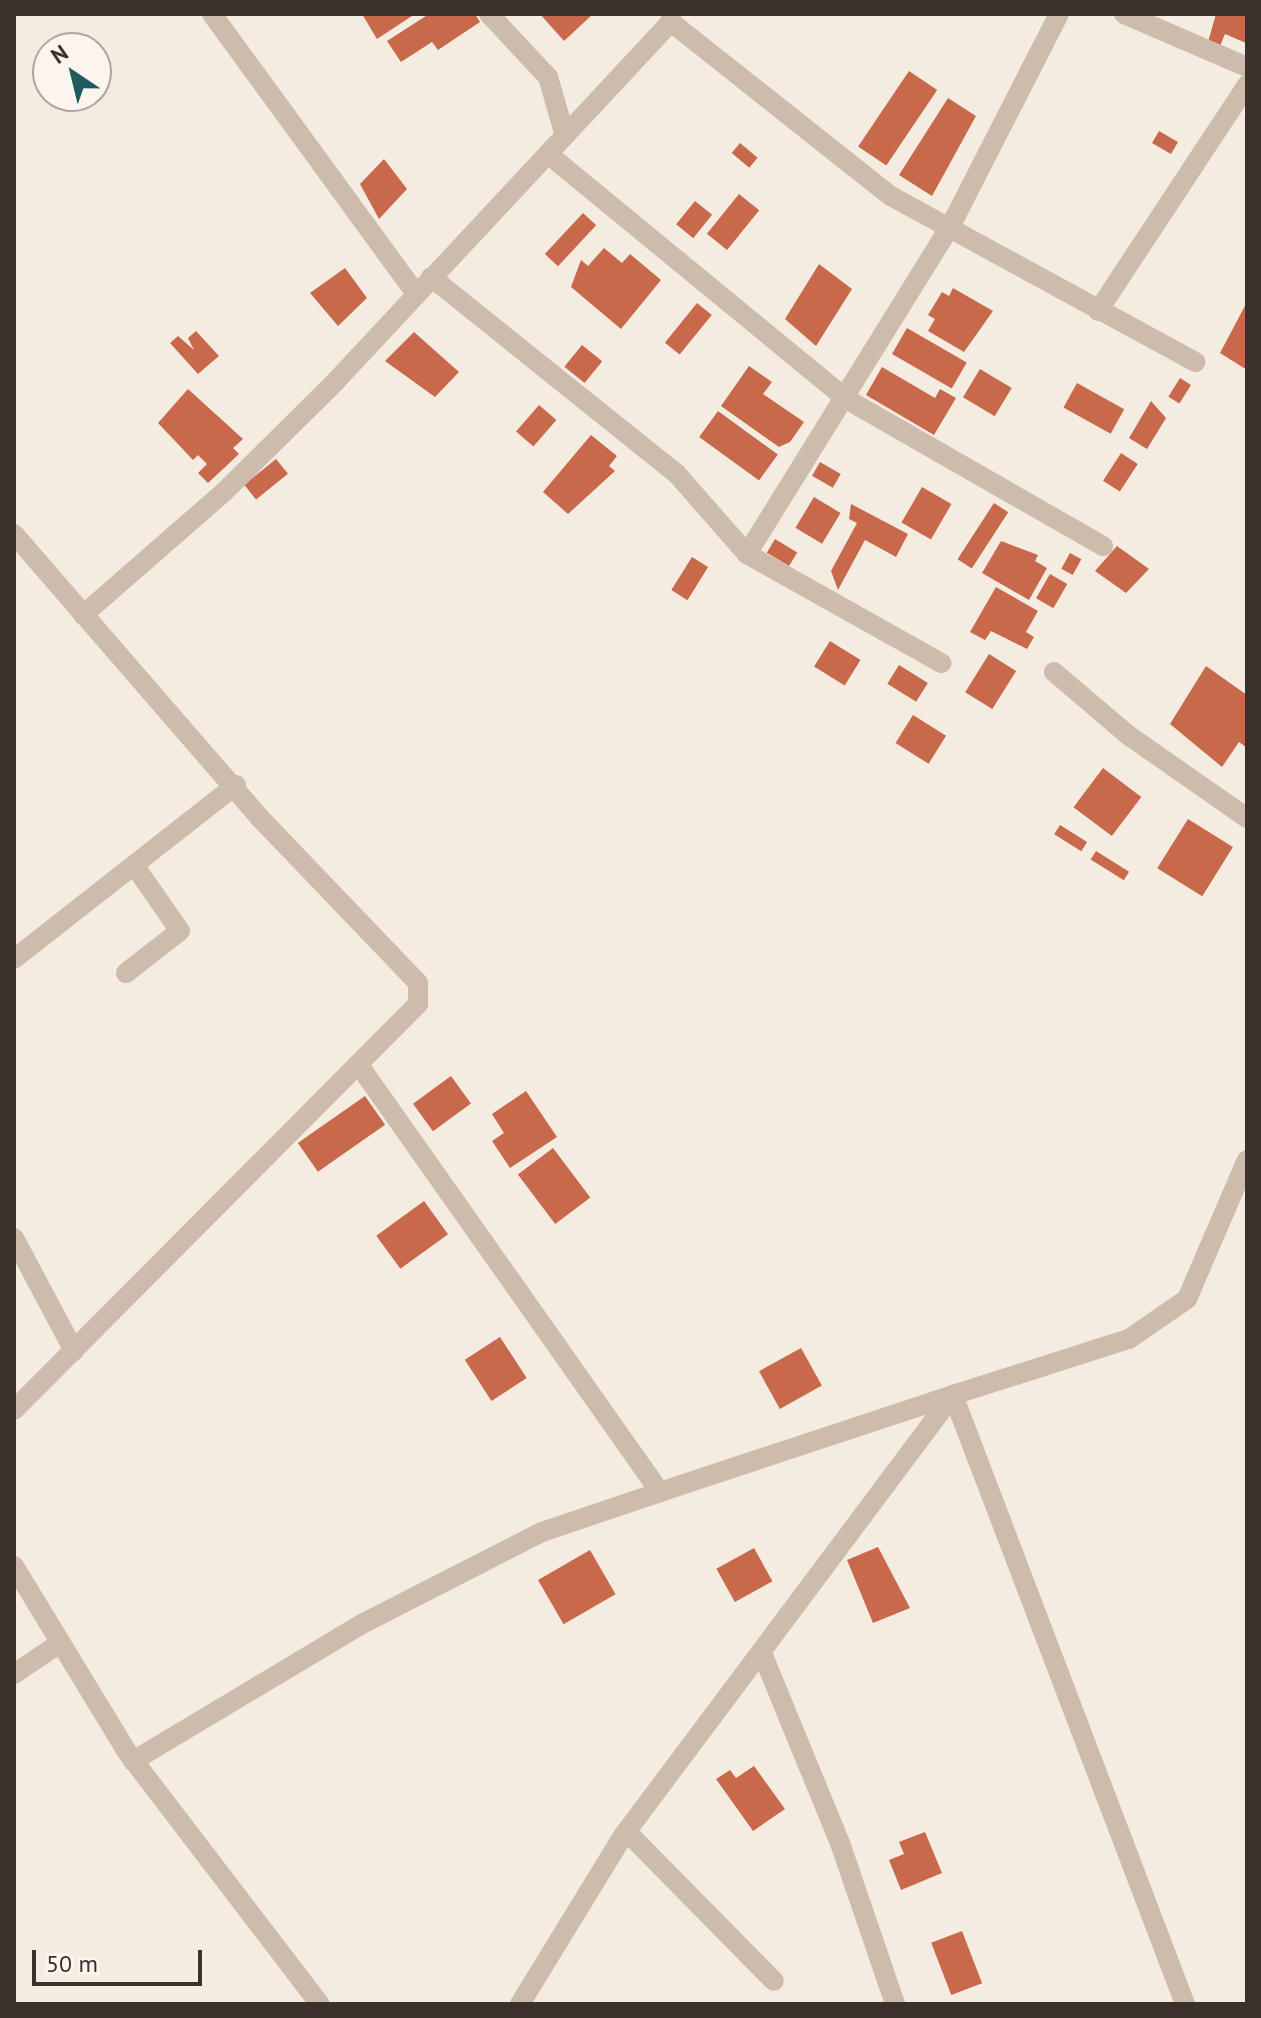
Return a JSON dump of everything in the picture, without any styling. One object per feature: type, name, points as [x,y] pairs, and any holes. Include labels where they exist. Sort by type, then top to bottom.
[{"type":"street","points":[[212,14],[414,291]]},
{"type":"street","points":[[489,14],[548,77],[565,136]]},
{"type":"street","points":[[747,554],[848,400],[950,227],[1059,14]]},
{"type":"street","points":[[1124,14],[1247,67]]},
{"type":"street","points":[[83,615],[225,491],[565,136],[671,18],[889,195],[1195,362]]},
{"type":"street","points":[[1098,311],[1247,85]]},
{"type":"street","points":[[548,154],[848,400],[1103,546]]},
{"type":"street","points":[[431,277],[676,473],[747,554],[941,663]]},
{"type":"street","points":[[14,534],[83,615],[418,983],[418,1004],[408,1021],[14,1410]]},
{"type":"street","points":[[1054,672],[1128,735],[1247,818]]},
{"type":"street","points":[[14,959],[136,868],[236,785]]},
{"type":"street","points":[[126,973],[180,931],[136,868]]},
{"type":"street","points":[[361,1068],[660,1492]]},
{"type":"street","points":[[133,1761],[402,1603],[542,1532],[1129,1339],[1187,1299],[1247,1160]]},
{"type":"street","points":[[14,1238],[74,1351]]},
{"type":"street","points":[[520,2004],[627,1832],[953,1395]]},
{"type":"street","points":[[953,1395],[1185,2004]]},
{"type":"street","points":[[14,1566],[133,1761],[320,2004]]},
{"type":"street","points":[[14,1674],[60,1643]]},
{"type":"street","points":[[762,1653],[841,1846],[895,2004]]},
{"type":"street","points":[[627,1832],[774,1981]]},
{"type":"building","points":[[362,14],[415,14],[377,39]]},
{"type":"building","points":[[429,14],[475,14],[480,22],[438,50],[432,42],[401,62],[387,41]]},
{"type":"building","points":[[540,14],[593,14],[564,41]]},
{"type":"building","points":[[1216,14],[1247,14],[1246,43],[1225,34],[1220,46],[1208,42]]},
{"type":"building","points":[[909,71],[937,90],[886,165],[858,146]]},
{"type":"building","points":[[948,98],[976,116],[932,196],[899,175]]},
{"type":"building","points":[[1159,131],[1178,142],[1171,154],[1152,143]]},
{"type":"building","points":[[740,143],[758,158],[749,168],[732,153]]},
{"type":"building","points":[[384,159],[407,189],[379,219],[360,184]]},
{"type":"building","points":[[739,194],[759,210],[727,250],[707,234]]},
{"type":"building","points":[[695,201],[712,215],[693,238],[676,224]]},
{"type":"building","points":[[583,213],[596,225],[558,266],[545,254]]},
{"type":"building","points":[[604,248],[622,263],[630,254],[661,280],[621,329],[571,287],[581,260],[588,266]]},
{"type":"building","points":[[819,264],[852,289],[816,346],[785,319]]},
{"type":"building","points":[[345,268],[367,298],[338,326],[310,293]]},
{"type":"building","points":[[953,288],[993,311],[964,352],[928,331],[935,319],[928,315],[942,292],[949,296]]},
{"type":"building","points":[[1247,302],[1247,370],[1220,353]]},
{"type":"building","points":[[697,303],[712,315],[680,355],[665,343]]},
{"type":"building","points":[[907,328],[967,362],[952,388],[892,354]]},
{"type":"building","points":[[196,331],[219,356],[198,374],[170,343],[178,336],[194,350],[188,338]]},
{"type":"building","points":[[414,332],[459,372],[435,397],[385,361]]},
{"type":"building","points":[[582,345],[602,361],[585,383],[564,367]]},
{"type":"building","points":[[749,366],[772,382],[763,394],[804,422],[790,442],[779,447],[721,406]]},
{"type":"building","points":[[882,367],[935,398],[940,389],[956,398],[934,435],[866,395]]},
{"type":"building","points":[[980,369],[1012,388],[995,416],[963,397]]},
{"type":"building","points":[[1180,378],[1191,385],[1179,404],[1168,397]]},
{"type":"building","points":[[1077,383],[1124,409],[1111,434],[1063,407]]},
{"type":"building","points":[[188,389],[243,439],[233,448],[239,454],[208,483],[198,473],[207,464],[198,455],[193,460],[158,423]]},
{"type":"building","points":[[1151,401],[1166,418],[1147,449],[1129,438]]},
{"type":"building","points":[[539,405],[556,420],[533,447],[516,431]]},
{"type":"building","points":[[718,411],[778,454],[759,480],[699,437]]},
{"type":"building","points":[[591,435],[617,456],[609,466],[615,471],[568,514],[543,492]]},
{"type":"building","points":[[1121,453],[1138,464],[1120,492],[1103,481]]},
{"type":"building","points":[[276,459],[288,474],[256,500],[244,485]]},
{"type":"building","points":[[820,462],[841,474],[833,488],[812,476]]},
{"type":"building","points":[[922,487],[951,504],[931,540],[902,523]]},
{"type":"building","points":[[814,497],[841,513],[822,544],[795,528]]},
{"type":"building","points":[[994,503],[1008,512],[972,568],[958,559]]},
{"type":"building","points":[[851,504],[908,534],[896,557],[865,540],[838,590],[831,571],[857,523],[849,519]]},
{"type":"building","points":[[775,539],[797,552],[789,566],[767,553]]},
{"type":"building","points":[[1001,541],[1038,555],[1035,561],[1047,568],[1029,600],[982,573]]},
{"type":"building","points":[[1117,546],[1149,569],[1126,593],[1095,571]]},
{"type":"building","points":[[1070,553],[1081,559],[1073,575],[1061,569]]},
{"type":"building","points":[[692,557],[708,567],[687,600],[671,590]]},
{"type":"building","points":[[1050,574],[1067,584],[1053,608],[1036,598]]},
{"type":"building","points":[[996,587],[1038,611],[1026,632],[1034,637],[1027,649],[991,631],[985,640],[970,632]]},
{"type":"building","points":[[830,641],[861,660],[845,686],[814,666]]},
{"type":"building","points":[[989,654],[1016,671],[992,709],[965,692]]},
{"type":"building","points":[[899,665],[928,683],[916,702],[887,684]]},
{"type":"building","points":[[1206,666],[1247,695],[1247,748],[1239,742],[1222,767],[1170,724]]},
{"type":"building","points":[[913,715],[946,736],[929,764],[896,743]]},
{"type":"building","points":[[1103,768],[1141,797],[1112,836],[1074,807]]},
{"type":"building","points":[[1188,819],[1233,847],[1202,896],[1157,868]]},
{"type":"building","points":[[1060,825],[1087,842],[1081,851],[1054,834]]},
{"type":"building","points":[[1096,851],[1129,872],[1124,880],[1091,859]]},
{"type":"building","points":[[451,1076],[471,1104],[433,1131],[413,1104]]},
{"type":"building","points":[[526,1091],[557,1137],[510,1168],[492,1141],[504,1133],[492,1114]]},
{"type":"building","points":[[365,1096],[385,1125],[318,1172],[298,1143]]},
{"type":"building","points":[[553,1148],[590,1198],[555,1224],[518,1174]]},
{"type":"building","points":[[424,1201],[448,1234],[400,1269],[376,1236]]},
{"type":"building","points":[[500,1337],[527,1378],[491,1401],[465,1360]]},
{"type":"building","points":[[801,1348],[822,1386],[780,1409],[759,1371]]},
{"type":"building","points":[[878,1547],[910,1608],[873,1623],[847,1560]]},
{"type":"building","points":[[754,1548],[772,1581],[735,1602],[716,1569]]},
{"type":"building","points":[[590,1550],[616,1594],[564,1624],[538,1580]]},
{"type":"building","points":[[754,1766],[785,1809],[753,1831],[716,1779],[730,1770],[736,1778]]},
{"type":"building","points":[[925,1832],[942,1873],[901,1890],[889,1860],[904,1854],[899,1842]]},
{"type":"building","points":[[962,1931],[982,1983],[951,1995],[931,1943]]}]
